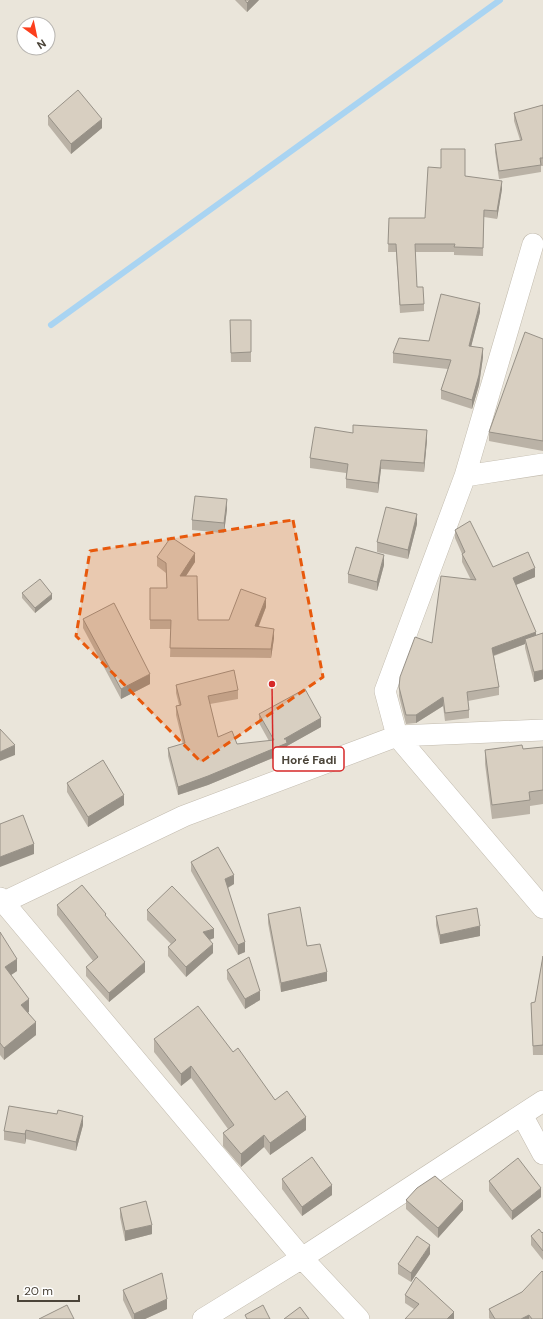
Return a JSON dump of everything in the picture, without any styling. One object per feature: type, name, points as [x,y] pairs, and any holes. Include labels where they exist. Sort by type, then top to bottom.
[{"type":"street","points":[[533,244],[465,476],[385,691],[397,736],[543,908]]},
{"type":"street","points":[[465,476],[543,464]]},
{"type":"street","points":[[359,1319],[302,1258],[1,902],[184,816],[397,736],[543,730]]},
{"type":"street","points":[[203,1319],[302,1258],[543,1101]]},
{"type":"street","points":[[522,1115],[543,1154]]},
{"type":"highlighted area","points":[[293,520],[323,677],[201,762],[76,636],[90,551]]},
{"type":"shaded area","points":[[0,0],[543,0],[543,1319],[0,1319]]},
{"type":"building","points":[[78,90],[102,119],[71,144],[48,116]]},
{"type":"building","points":[[543,105],[543,158],[540,158],[541,165],[499,171],[495,144],[522,140],[514,113]]},
{"type":"building","points":[[441,149],[465,149],[465,176],[502,181],[497,211],[484,210],[483,248],[454,247],[455,244],[415,244],[417,287],[423,287],[424,304],[400,305],[396,244],[388,244],[389,218],[425,218],[428,167],[441,168]]},
{"type":"building","points":[[441,294],[480,303],[469,346],[483,348],[479,375],[472,400],[441,390],[451,360],[393,353],[399,338],[429,341]]},
{"type":"building","points":[[230,320],[251,320],[251,352],[231,353]]},
{"type":"building","points":[[525,332],[543,339],[543,441],[489,432]]},
{"type":"building","points":[[353,425],[427,430],[424,463],[381,460],[378,483],[346,479],[348,464],[310,458],[315,427],[353,433]]},
{"type":"building","points":[[195,496],[227,499],[224,523],[192,520]]},
{"type":"building","points":[[386,507],[417,514],[408,550],[377,542]]},
{"type":"building","points":[[470,521],[493,567],[528,552],[535,568],[513,578],[536,632],[492,648],[499,687],[467,692],[469,710],[445,713],[443,697],[416,715],[406,715],[399,687],[400,677],[415,637],[432,643],[441,576],[476,580],[462,554],[465,552],[455,530]]},
{"type":"building","points":[[171,537],[195,553],[180,576],[197,576],[198,620],[229,620],[241,589],[266,598],[255,626],[274,629],[271,649],[170,648],[171,620],[150,620],[150,588],[167,588],[166,563],[157,557]]},
{"type":"building","points":[[356,547],[384,555],[377,582],[348,574]]},
{"type":"building","points":[[40,579],[52,594],[35,608],[22,593]]},
{"type":"building","points":[[114,603],[150,674],[121,689],[83,619]]},
{"type":"building","points":[[543,633],[543,670],[534,672],[525,639]]},
{"type":"building","points":[[234,670],[238,690],[208,696],[218,737],[232,731],[237,744],[274,740],[259,714],[305,689],[321,718],[284,739],[286,739],[287,743],[178,787],[168,748],[185,743],[176,706],[181,705],[176,685]]},
{"type":"building","points":[[0,729],[15,745],[0,752]]},
{"type":"building","points":[[522,745],[523,749],[543,747],[543,790],[529,792],[530,800],[492,805],[485,750]]},
{"type":"building","points":[[103,760],[124,795],[88,817],[67,783]]},
{"type":"building","points":[[23,815],[34,844],[0,857],[0,824]]},
{"type":"building","points":[[218,847],[234,875],[225,879],[245,942],[238,945],[191,862]]},
{"type":"building","points":[[82,885],[145,962],[109,993],[86,967],[98,957],[57,905]]},
{"type":"building","points":[[172,886],[214,929],[203,932],[213,944],[186,967],[168,947],[176,940],[147,910]]},
{"type":"building","points":[[300,907],[307,946],[320,944],[327,972],[281,983],[268,914]]},
{"type":"building","points":[[477,908],[480,926],[440,935],[436,916]]},
{"type":"building","points":[[0,932],[17,959],[5,967],[29,999],[21,1005],[36,1022],[4,1048],[0,1043]]},
{"type":"building","points":[[543,956],[543,1045],[533,1046],[531,1003],[535,1002]]},
{"type":"building","points":[[249,957],[260,991],[245,999],[227,970]]},
{"type":"building","points":[[198,1006],[233,1052],[238,1048],[275,1100],[287,1091],[306,1117],[270,1143],[264,1135],[241,1154],[223,1133],[234,1125],[191,1066],[181,1074],[154,1039]]},
{"type":"building","points":[[9,1106],[57,1114],[58,1110],[83,1116],[76,1142],[26,1130],[25,1134],[4,1131]]},
{"type":"building","points":[[312,1157],[332,1185],[302,1207],[282,1179]]},
{"type":"building","points":[[518,1158],[541,1188],[512,1211],[489,1181]]},
{"type":"building","points":[[435,1176],[463,1201],[438,1228],[406,1200],[417,1188]]},
{"type":"building","points":[[146,1201],[152,1225],[125,1231],[120,1208]]},
{"type":"building","points":[[539,1229],[542,1233],[543,1232],[543,1251],[531,1236]]},
{"type":"building","points":[[417,1236],[430,1245],[411,1273],[398,1264]]},
{"type":"building","points":[[542,1271],[543,1319],[532,1319],[529,1315],[521,1319],[495,1319],[489,1309],[522,1292]]},
{"type":"building","points":[[162,1273],[167,1299],[134,1314],[123,1290]]},
{"type":"building","points":[[416,1277],[454,1312],[447,1319],[405,1319],[419,1304],[405,1295]]},
{"type":"building","points":[[67,1305],[74,1319],[39,1319]]},
{"type":"building","points":[[263,1305],[270,1319],[247,1319],[245,1315]]},
{"type":"building","points":[[300,1307],[309,1319],[284,1319]]},
{"type":"waterway","points":[[51,325],[500,0]]},
{"type":"place","name":"Horé Fadi","points":[[272,684]]}]
